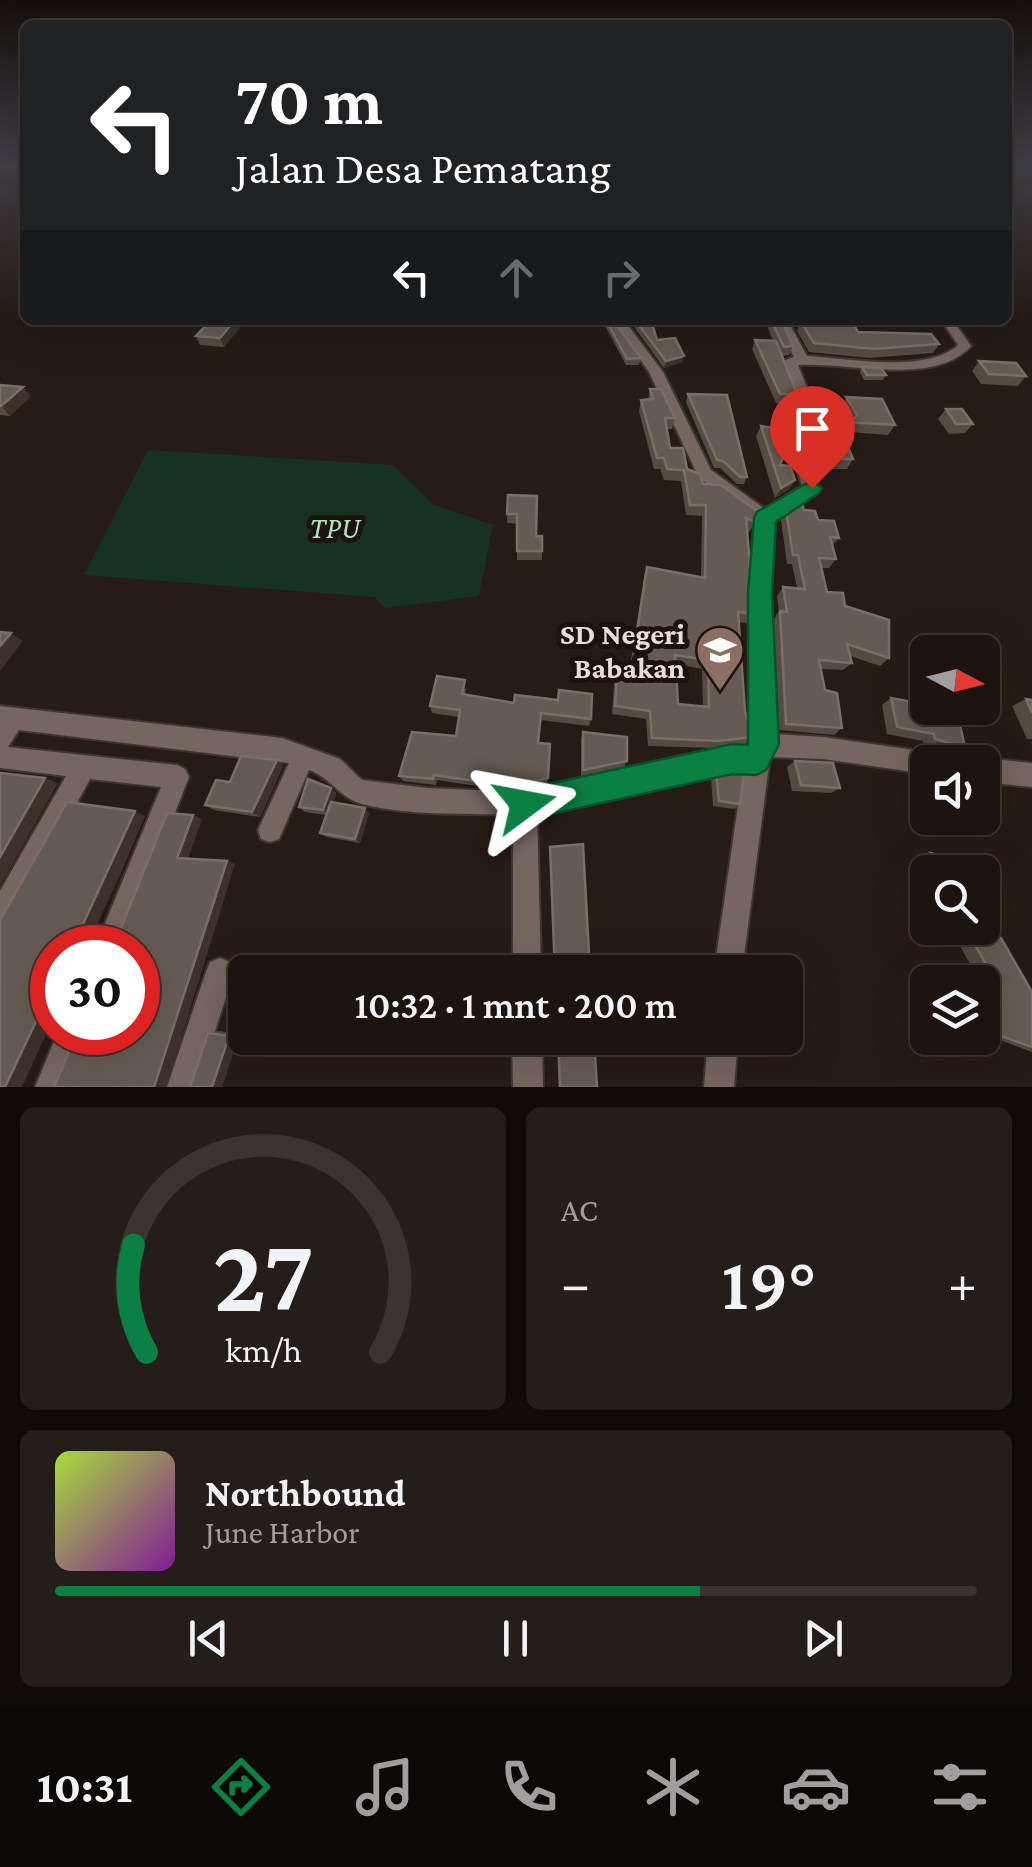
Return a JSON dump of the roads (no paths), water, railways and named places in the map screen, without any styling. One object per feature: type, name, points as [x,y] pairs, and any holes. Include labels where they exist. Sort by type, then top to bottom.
[{"type":"street","points":[[622,325],[656,372],[704,474],[765,518]]},
{"type":"street","points":[[784,325],[802,360]]},
{"type":"street","points":[[805,401],[789,364],[802,360],[882,364],[948,360],[966,346],[951,325]]},
{"type":"street","points":[[765,518],[812,488],[792,428],[792,421],[805,401]]},
{"type":"street","points":[[805,401],[822,403]]},
{"type":"street","points":[[730,955],[760,752],[760,594],[765,518]]},
{"type":"street","points":[[0,739],[7,718],[218,740],[304,755],[332,767],[352,788],[372,795],[525,804],[760,752],[823,748],[910,760]]},
{"type":"street","points":[[270,830],[304,755]]},
{"type":"street","points":[[0,757],[176,776],[178,780],[118,925]]},
{"type":"street","points":[[0,917],[82,768]]},
{"type":"street","points":[[1000,772],[1032,775]]},
{"type":"street","points":[[525,804],[527,955]]},
{"type":"street","points":[[182,1087],[220,972]]},
{"type":"street","points":[[50,1087],[63,1055]]},
{"type":"street","points":[[528,1055],[528,1087]]},
{"type":"street","points":[[719,1087],[721,1055]]},
{"type":"place","name":"SD Negeri Babakan","points":[[720,692]]},
{"type":"park label","name":"TPU","points":[[335,527]]}]
